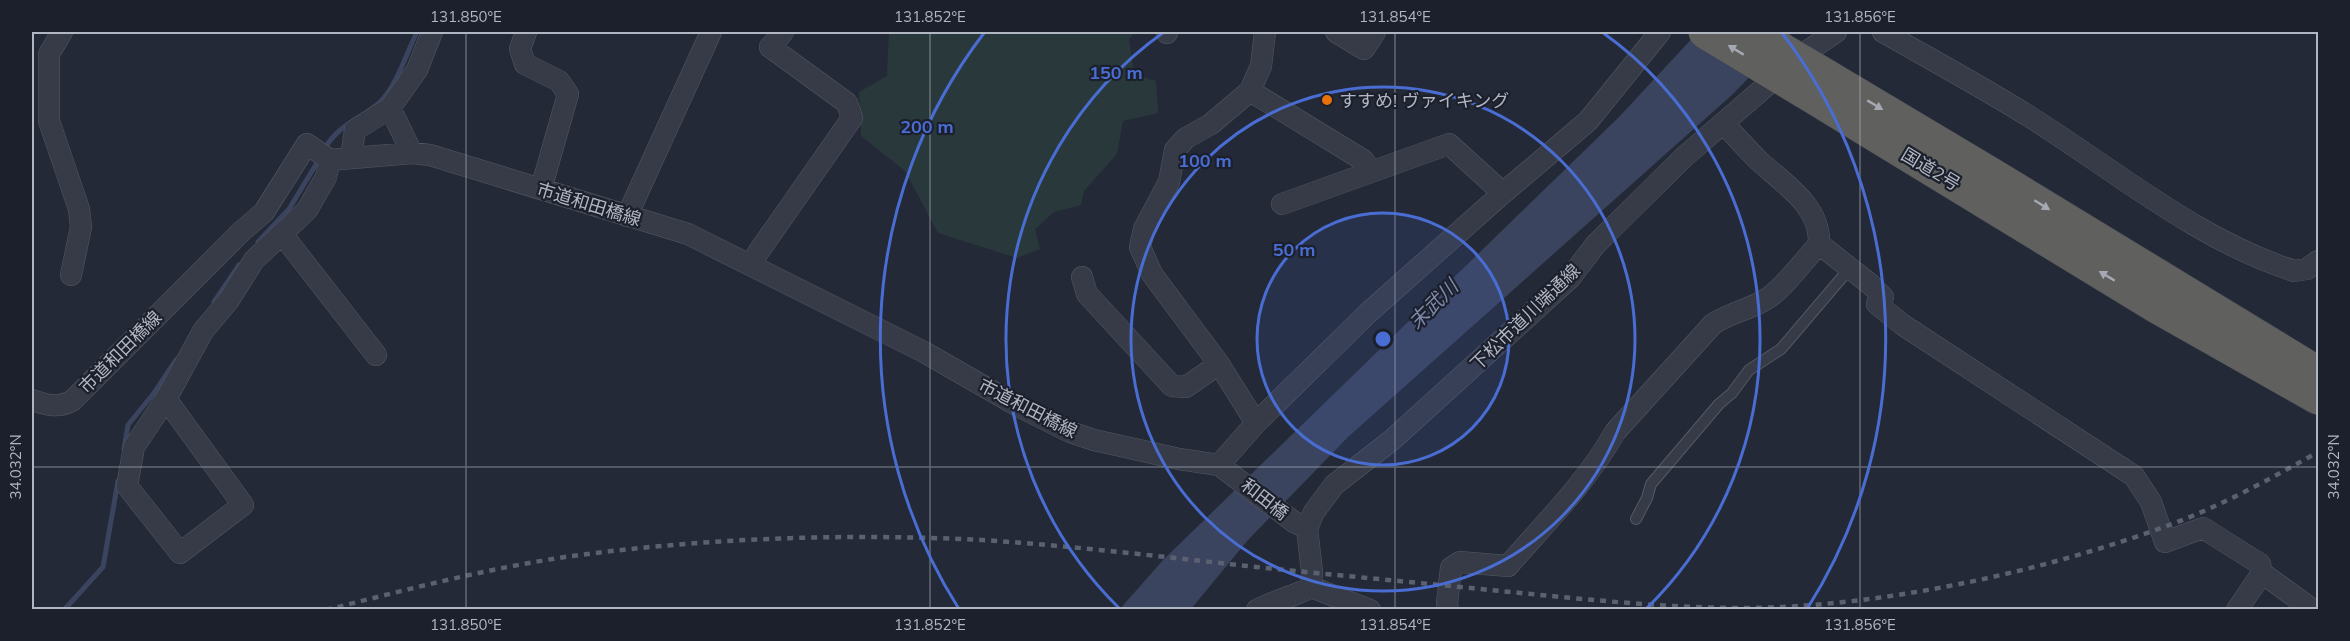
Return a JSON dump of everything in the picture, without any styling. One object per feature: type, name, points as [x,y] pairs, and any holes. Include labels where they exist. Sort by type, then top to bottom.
[{"type":"highway","name":"国道2号","points":[[1705,32],[1814,83],[2168,298],[2319,398]]},
{"type":"highway","name":"国道2号","points":[[1752,32],[1814,83]]},
{"type":"highway","name":"国道2号","points":[[2168,298],[2319,360]]},
{"type":"highway","name":"国道2号","points":[[2168,298],[2319,373]]},
{"type":"highway","name":"国道2号","points":[[2168,298],[2266,388],[2319,423]]},
{"type":"street","points":[[62,32],[49,54],[49,121],[79,209],[81,227],[70,275]]},
{"type":"street","points":[[351,157],[355,130],[390,108],[417,70],[432,32]]},
{"type":"street","points":[[526,32],[520,49],[525,64],[560,81],[568,94],[541,189]]},
{"type":"street","points":[[627,216],[711,32]]},
{"type":"street","points":[[752,265],[756,254],[852,118],[847,103],[770,47],[783,32]]},
{"type":"street","points":[[1256,423],[1219,364],[1152,274],[1140,247],[1144,229],[1168,182],[1175,150],[1186,138],[1211,124],[1250,91],[1261,66],[1265,32]]},
{"type":"street","points":[[1336,32],[1364,49],[1375,32]]},
{"type":"street","points":[[1227,471],[1256,423],[1368,313],[1588,121],[1660,32]]},
{"type":"street","name":"下松市道川端通線","points":[[1301,525],[1314,512],[1334,484],[1392,440],[1487,356],[1570,278],[1596,244],[1647,191],[1803,54],[1836,32]]},
{"type":"street","points":[[1883,32],[2030,117],[2118,177],[2212,235],[2294,271],[2307,269],[2319,261]]},
{"type":"street","points":[[1250,91],[1363,160],[1371,171]]},
{"type":"street","points":[[390,108],[411,145],[412,153]]},
{"type":"street","points":[[1724,124],[1750,153],[1800,196],[1816,222],[1820,244],[1883,297],[1877,304],[1903,325],[1960,360],[1978,375],[2116,462],[2134,476],[2151,502],[2164,542],[2203,528],[2260,564],[2262,573],[2313,609]]},
{"type":"street","name":"市道和田橋線","points":[[32,400],[52,406],[63,406],[73,400],[241,232],[264,212],[307,144],[324,156],[351,157],[412,153],[430,155],[688,234],[924,352],[1018,406],[1070,432],[1105,443],[1227,471]]},
{"type":"street","points":[[1282,204],[1449,144],[1503,193]]},
{"type":"street","points":[[166,399],[243,506],[180,553],[127,486],[134,447],[166,399],[203,331],[229,300],[254,260],[307,210],[326,177],[324,156]]},
{"type":"street","points":[[282,234],[376,355]]},
{"type":"street","points":[[1448,609],[1451,568],[1460,562],[1508,566],[1571,494],[1604,452],[1615,432],[1713,324],[1730,313],[1747,309],[1769,297],[1820,244]]},
{"type":"street","points":[[1082,277],[1086,294],[1172,386],[1186,387],[1219,364]]},
{"type":"street","name":"和田橋","points":[[1227,471],[1301,525]]},
{"type":"street","points":[[1301,525],[1312,572],[1311,587]]},
{"type":"street","points":[[2236,609],[2262,573]]},
{"type":"street","points":[[1257,609],[1274,600],[1300,593],[1311,587],[1370,609]]},
{"type":"lane","points":[[1636,519],[1647,498],[1650,484],[1719,404],[1732,393],[1749,370],[1781,349],[1850,268]]},
{"type":"shaded area","points":[[889,32],[1135,32],[1129,39],[1134,74],[1156,81],[1158,113],[1123,121],[1117,154],[1084,191],[1081,205],[1054,212],[1035,229],[1040,249],[1017,258],[938,233],[905,171],[861,136],[859,92],[887,76]]},
{"type":"water","name":"末武川","points":[[1698,32],[1793,32],[1733,94],[1348,437],[1248,540],[1191,609],[1119,610],[1164,559],[1619,117]]},
{"type":"waterway","points":[[324,150],[336,134],[386,96],[417,32]]},
{"type":"waterway","points":[[258,242],[289,209],[320,158]]},
{"type":"waterway","points":[[214,302],[239,265]]},
{"type":"waterway","points":[[124,449],[128,425],[154,393],[176,360]]},
{"type":"waterway","points":[[64,610],[103,567],[118,481]]},
{"type":"railway","points":[[326,610],[475,574],[565,557],[721,541],[826,537],[930,538],[1051,545],[1285,570],[1648,604],[1712,608],[1797,606],[1906,594],[1961,584],[2070,557],[2191,517],[2247,491],[2318,452]]},
{"type":"place","name":"すすめ! ヴァイキング","points":[[1327,100]]}]
